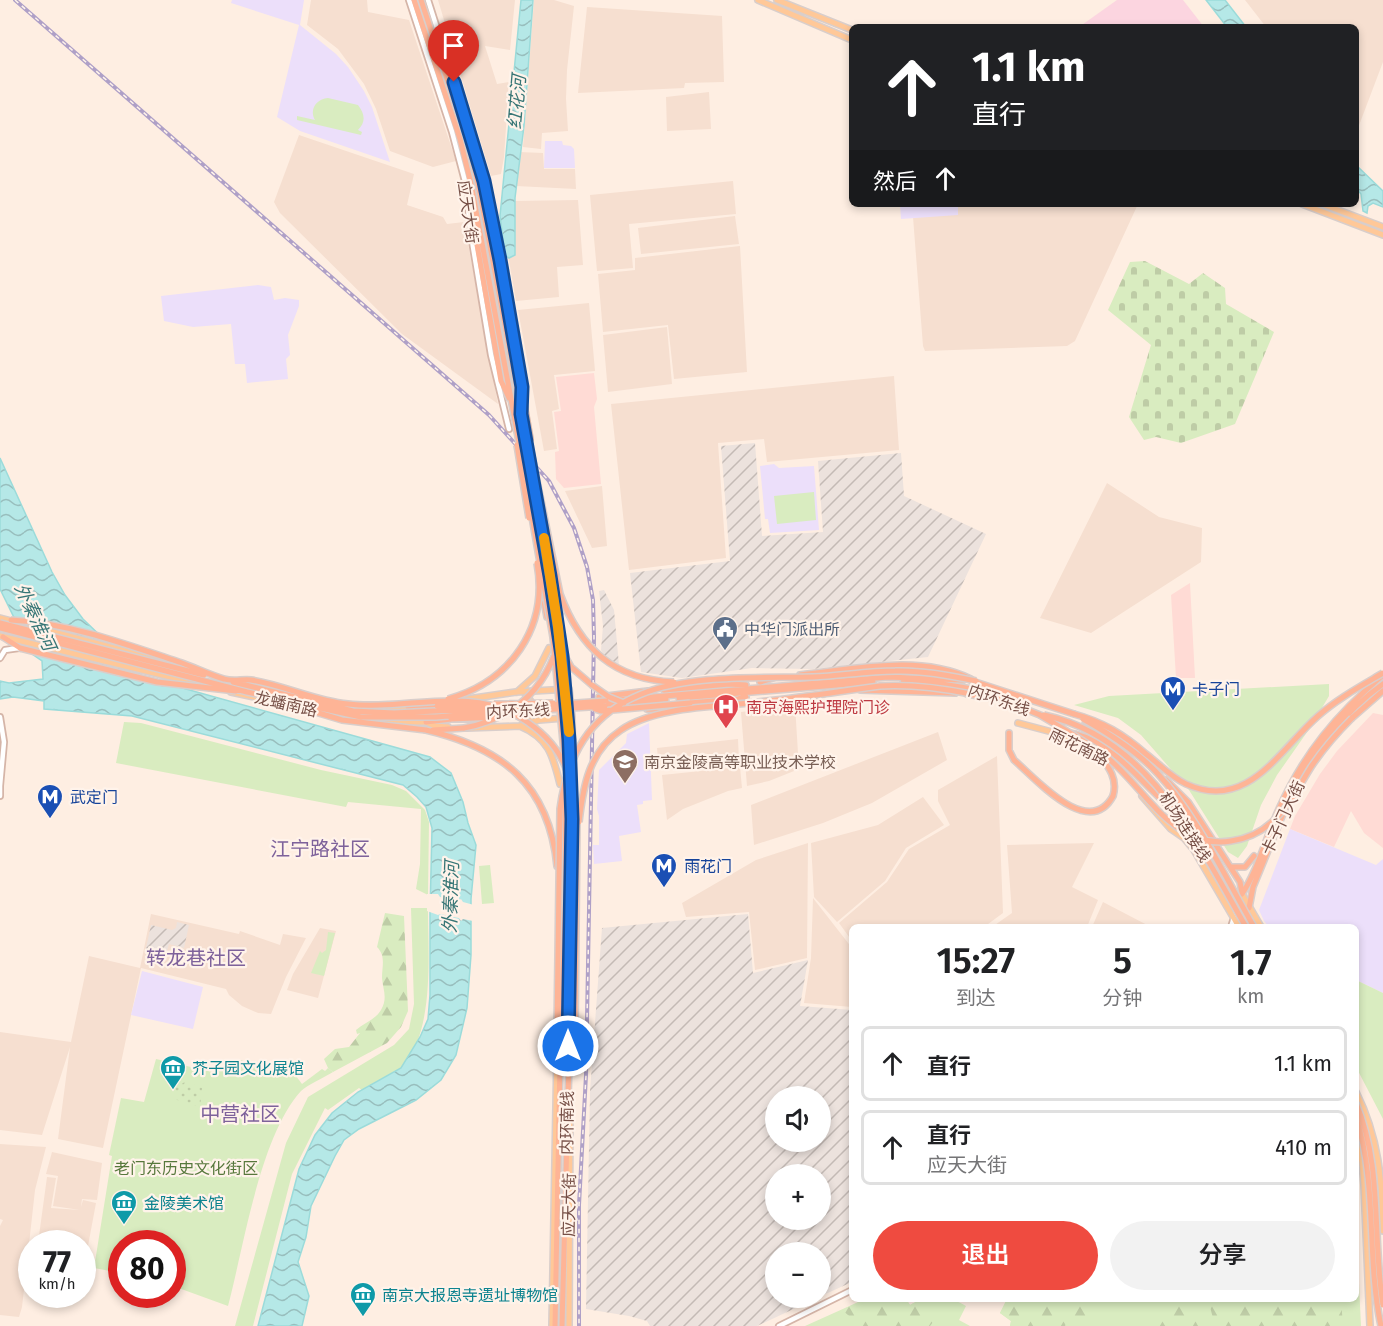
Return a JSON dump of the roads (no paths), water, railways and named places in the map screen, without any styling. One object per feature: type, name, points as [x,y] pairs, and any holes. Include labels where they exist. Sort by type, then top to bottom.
[{"type":"highway","name":"内环南线","points":[[414,0],[460,139],[471,184],[553,637],[564,753],[566,886],[554,1326]]},
{"type":"highway","name":"内环南线","points":[[421,0],[469,146],[478,183],[527,437],[558,627],[569,740],[572,883],[562,1326]]},
{"type":"highway","points":[[467,188],[501,381],[512,405]]},
{"type":"highway","points":[[485,189],[519,363],[522,387],[521,414]]},
{"type":"highway","points":[[517,431],[517,452],[548,620],[563,655],[571,667],[592,685],[621,702],[647,709],[676,711]]},
{"type":"highway","points":[[426,730],[464,728],[492,721],[516,708],[538,686],[550,666],[556,649],[560,631],[560,613],[553,565],[527,437]]},
{"type":"highway","points":[[553,565],[568,616],[582,638],[612,665],[638,677],[656,681],[681,682],[818,677],[894,670],[924,672],[976,681]]},
{"type":"highway","points":[[439,704],[485,684],[504,669],[517,654],[533,621],[538,601],[538,568]]},
{"type":"highway","points":[[11,620],[56,626],[114,641],[226,680],[250,680],[346,704],[373,706],[539,702],[570,706]]},
{"type":"highway","name":"内环东线","points":[[0,623],[353,711],[375,713],[590,705],[906,680],[970,689],[1040,714]]},
{"type":"highway","name":"内环东线","points":[[0,628],[247,692],[361,717],[435,717],[570,706]]},
{"type":"highway","points":[[2,637],[20,648],[157,682],[247,692]]},
{"type":"highway","points":[[760,682],[778,677],[900,665],[955,671],[976,681]]},
{"type":"highway","points":[[1074,714],[1106,725],[1185,783],[1201,789],[1218,791],[1234,789],[1260,776],[1319,715],[1358,687],[1383,674]]},
{"type":"highway","name":"卡子门大街","points":[[1242,894],[1303,762],[1336,719],[1383,674]]},
{"type":"highway","name":"内环东线","points":[[590,705],[908,676],[976,681],[1074,714]]},
{"type":"highway","points":[[560,1061],[557,1030],[559,832],[563,786],[569,766],[577,749],[598,721],[611,710],[642,693],[681,682]]},
{"type":"highway","name":"卡子门大街","points":[[1249,908],[1253,887],[1295,787],[1317,752],[1353,709],[1383,684]]},
{"type":"highway","points":[[746,685],[691,687],[599,697],[590,705],[601,711],[738,699],[746,696]]},
{"type":"highway","points":[[576,847],[586,775],[606,742],[620,730],[637,721],[676,711],[880,686],[938,688],[998,699]]},
{"type":"highway","points":[[844,688],[867,691],[905,690],[971,694]]},
{"type":"highway","points":[[1040,714],[1108,758],[1132,781],[1155,809],[1179,830],[1194,837],[1225,842],[1238,840],[1263,829],[1273,821],[1287,807],[1324,749],[1352,718],[1383,691]]},
{"type":"highway","points":[[277,699],[342,720],[426,730],[453,737],[485,750],[523,780],[540,805],[552,833],[559,881]]},
{"type":"highway","points":[[408,707],[474,701],[501,708],[521,717],[549,739],[564,763],[573,783],[577,820],[575,1030],[569,1061]]},
{"type":"highway","points":[[426,722],[549,713],[570,706]]},
{"type":"highway","name":"机场连接线","points":[[1040,714],[1064,719],[1077,725],[1125,755],[1158,787],[1180,815],[1244,924]]},
{"type":"highway","name":"机场连接线","points":[[1074,714],[1128,748],[1158,774],[1183,805],[1252,924]]},
{"type":"highway","points":[[1052,732],[1073,733],[1085,737],[1121,760],[1180,815]]},
{"type":"highway","points":[[1009,733],[1009,750],[1014,760],[1069,806],[1084,812],[1095,811],[1108,804],[1113,796],[1113,775],[1094,749]]},
{"type":"highway","points":[[1158,774],[1188,802],[1240,882],[1242,894]]},
{"type":"highway","points":[[1231,867],[1245,867],[1254,856]]},
{"type":"highway","points":[[1359,1110],[1366,1128],[1375,1167],[1383,1305]]},
{"type":"highway","points":[[1359,1128],[1369,1174],[1375,1288],[1381,1326]]},
{"type":"main road","name":"应天大街","points":[[409,0],[452,132],[467,188],[469,223],[491,355],[509,429]]},
{"type":"main road","name":"应天大街","points":[[428,0],[474,144],[485,189],[527,437]]},
{"type":"main road","points":[[758,0],[849,39]]},
{"type":"main road","points":[[777,0],[849,29]]},
{"type":"main road","points":[[1310,207],[1383,235]]},
{"type":"main road","points":[[1330,207],[1383,228]]},
{"type":"main road","name":"龙蟠南路","points":[[0,618],[199,671],[307,698],[358,708],[408,707],[516,692],[569,689]]},
{"type":"main road","name":"龙蟠南路","points":[[2,637],[345,718],[386,722],[426,722],[435,726],[482,729],[520,726],[538,720],[572,717]]},
{"type":"main road","points":[[0,658],[5,650],[20,648]]},
{"type":"main road","points":[[549,648],[535,676],[516,692],[532,701],[534,709],[533,716],[520,726],[532,731],[547,746],[554,757],[560,784]]},
{"type":"main road","points":[[196,684],[199,671]]},
{"type":"main road","name":"应天大街","points":[[569,689],[572,717],[574,856],[569,1326]]},
{"type":"main road","points":[[0,717],[4,742],[0,786]]},
{"type":"main road","name":"雨花南路","points":[[1018,723],[1052,732],[1100,754],[1119,767],[1150,807],[1194,849],[1237,924]]},
{"type":"main road","points":[[0,777],[0,796]]},
{"type":"main road","name":"应天大街","points":[[554,1326],[554,1138],[562,832]]},
{"type":"main road","points":[[1232,924],[1242,894]]},
{"type":"main road","points":[[1242,894],[1259,924]]},
{"type":"main road","points":[[1241,924],[1249,908]]},
{"type":"main road","points":[[1359,1099],[1379,1156],[1383,1231]]},
{"type":"main road","points":[[1359,1150],[1362,1162],[1368,1246],[1370,1326]]},
{"type":"main road","points":[[1368,1246],[1383,1244]]},
{"type":"main road","points":[[779,1326],[849,1291]]},
{"type":"water","name":"红花河","points":[[521,0],[533,0],[524,126],[515,198],[515,255],[509,258],[505,255],[500,216]]},
{"type":"water","points":[[1206,0],[1225,0],[1244,24],[1225,24]]},
{"type":"water","points":[[1359,168],[1383,191],[1383,207],[1373,203],[1368,206],[1367,213],[1363,211],[1359,192]]},
{"type":"water","name":"外秦淮河","points":[[0,458],[52,572],[65,595],[83,619],[143,677],[430,757],[451,773],[463,802],[476,845],[471,899],[471,955],[467,1008],[456,1055],[441,1080],[416,1100],[359,1129],[344,1140],[311,1206],[306,1237],[298,1262],[309,1296],[302,1326],[258,1326],[299,1169],[315,1135],[332,1113],[358,1092],[401,1068],[428,1019],[432,828],[426,807],[403,785],[132,716],[44,709],[44,701],[13,697],[0,699],[0,681],[9,683],[43,679],[42,661],[32,654],[0,589]]},
{"type":"railway","points":[[15,0],[489,415],[549,481],[574,528],[587,567],[593,600],[594,637],[586,1075],[579,1205],[579,1326]]},
{"type":"place","name":"中华门派出所","points":[[725,652]]},
{"type":"place","name":"卡子门","points":[[1173,712]]},
{"type":"place","name":"南京海熙护理院门诊","points":[[726,730]]},
{"type":"place","name":"南京金陵高等职业技术学校","points":[[625,785]]},
{"type":"place","name":"武定门","points":[[50,820]]},
{"type":"place","name":"雨花门","points":[[664,889]]},
{"type":"place","name":"芥子园文化展馆","points":[[173,1091]]},
{"type":"place","name":"金陵美术馆","points":[[124,1226]]},
{"type":"place","name":"南京大报恩寺遗址博物馆","points":[[363,1318]]},
{"type":"district","name":"江宁路社区","points":[[320,849]]},
{"type":"district","name":"转龙巷社区","points":[[196,958]]},
{"type":"district","name":"中营社区","points":[[240,1114]]},
{"type":"park label","name":"老门东历史文化街区","points":[[186,1168]]}]
